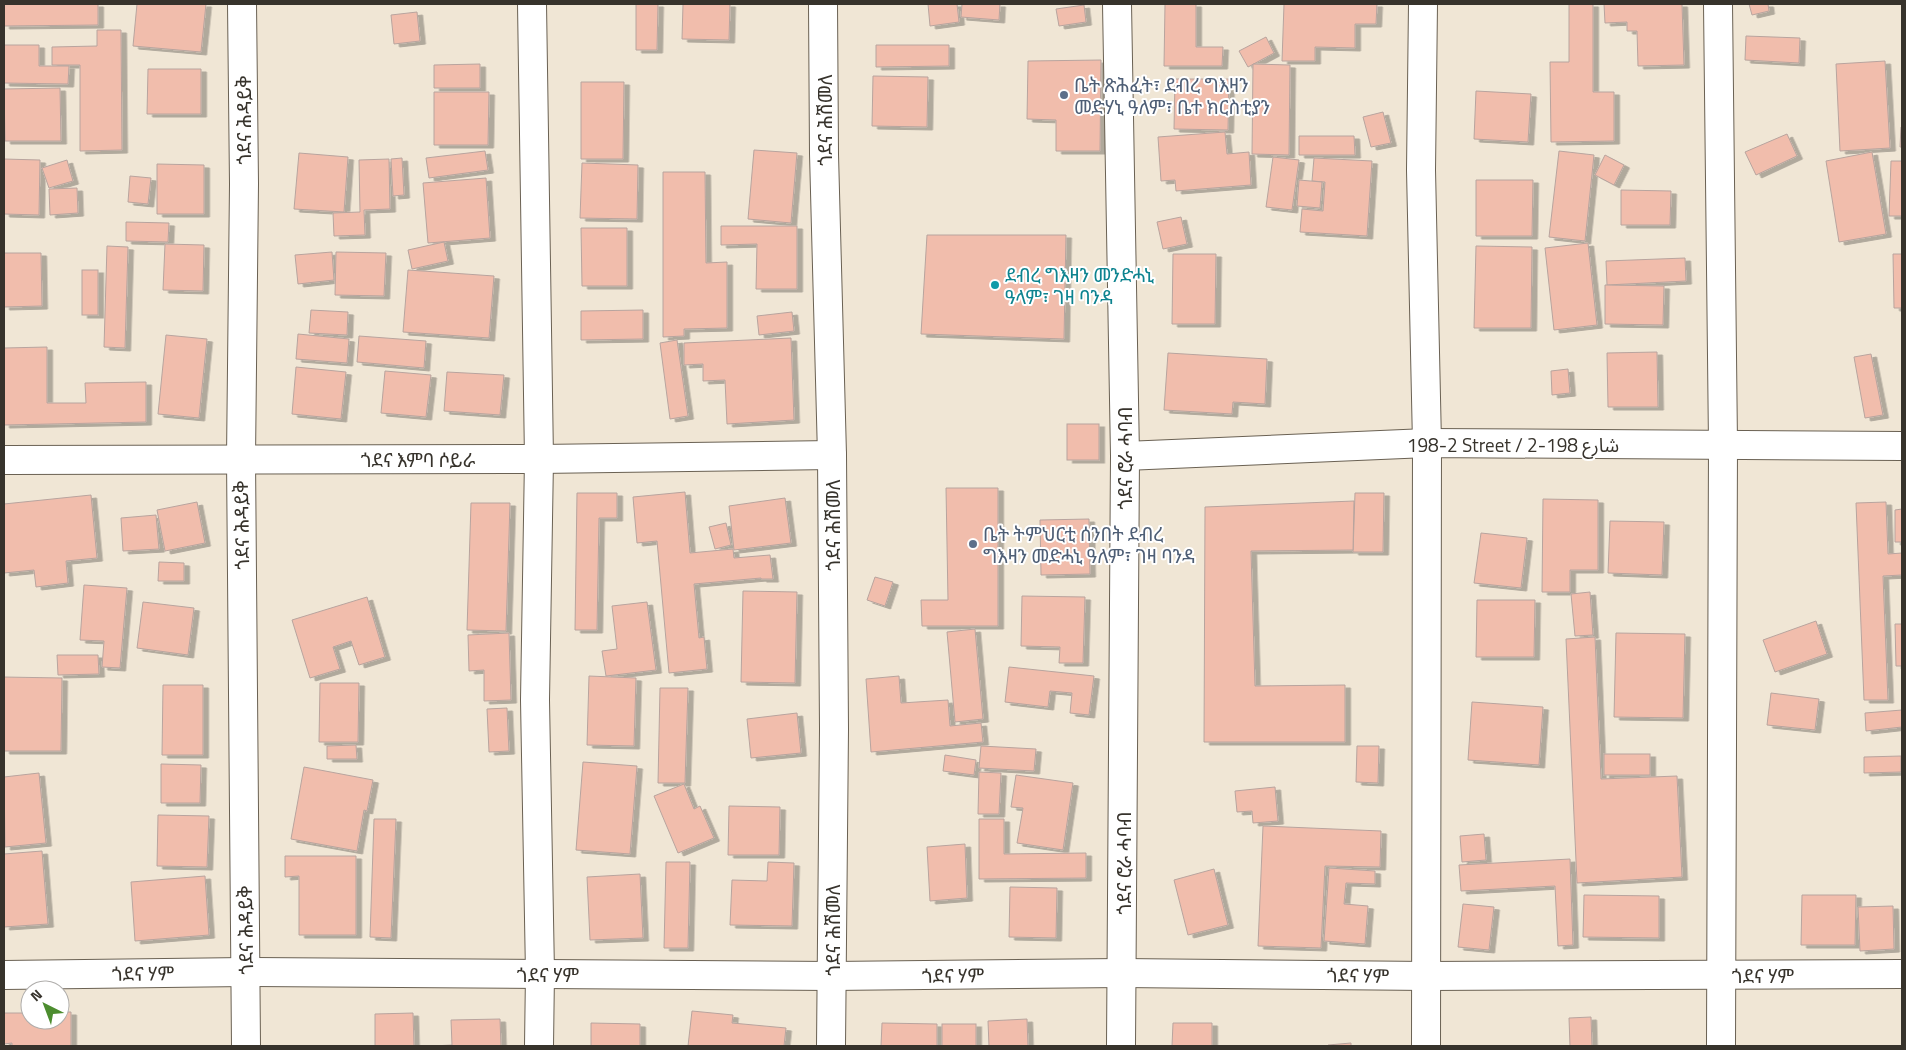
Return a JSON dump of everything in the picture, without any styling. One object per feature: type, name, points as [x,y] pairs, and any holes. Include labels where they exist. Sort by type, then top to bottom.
[{"type":"street","name":"ጎደና ሕዳይቅ","points":[[242,4],[244,194],[241,458],[246,1046]]},
{"type":"street","points":[[532,4],[539,459],[535,700],[540,974],[539,1046]]},
{"type":"street","name":"ጎደና ሕሽመለ","points":[[823,4],[824,154],[832,454],[834,719],[831,1046]]},
{"type":"street","name":"ጎደና ሮራ ሓባብ","points":[[1117,4],[1125,456],[1121,1046]]},
{"type":"street","points":[[1423,4],[1421,170],[1427,443],[1426,1046]]},
{"type":"street","points":[[1718,4],[1723,444],[1721,1046]]},
{"type":"street","name":"198-2 Street / شارع 198-2","points":[[1125,456],[1427,443],[1902,446]]},
{"type":"street","name":"ጎደና እምባ ሶይራ","points":[[4,460],[241,458],[539,459],[832,454]]},
{"type":"street","name":"ጎደና ሃም","points":[[4,975],[245,972],[832,976],[1122,973],[1426,976],[1902,974]]},
{"type":"building","points":[[4,4],[98,4],[98,25],[4,26]]},
{"type":"building","points":[[137,4],[206,4],[201,52],[133,46]]},
{"type":"building","points":[[636,4],[658,4],[657,50],[636,50]]},
{"type":"building","points":[[683,4],[730,4],[729,40],[682,39]]},
{"type":"building","points":[[928,4],[957,4],[959,22],[930,26]]},
{"type":"building","points":[[962,4],[1000,4],[999,20],[961,17]]},
{"type":"building","points":[[1165,4],[1196,4],[1196,47],[1223,47],[1222,66],[1164,66]]},
{"type":"building","points":[[1284,4],[1377,4],[1376,24],[1355,24],[1355,48],[1315,47],[1315,61],[1282,61]]},
{"type":"building","points":[[1569,4],[1593,4],[1593,92],[1614,92],[1614,141],[1551,142],[1550,62],[1569,62]]},
{"type":"building","points":[[1604,4],[1682,4],[1684,65],[1638,66],[1637,31],[1627,31],[1627,22],[1605,23]]},
{"type":"building","points":[[1749,4],[1768,4],[1769,11],[1752,15]]},
{"type":"building","points":[[1084,5],[1086,22],[1059,26],[1056,9]]},
{"type":"building","points":[[417,12],[420,41],[394,44],[391,15]]},
{"type":"building","points":[[97,30],[121,30],[122,150],[80,151],[80,65],[52,65],[52,47],[97,46]]},
{"type":"building","points":[[1746,36],[1800,38],[1799,63],[1745,60]]},
{"type":"building","points":[[1266,37],[1274,53],[1248,67],[1239,51]]},
{"type":"building","points":[[4,45],[39,45],[39,66],[69,66],[68,84],[4,83]]},
{"type":"building","points":[[876,45],[949,45],[949,66],[876,67]]},
{"type":"building","name":"ቤት ጽሕፈት፣ ደብረ ግእዛን መድሃኒ ዓለም፣ ቤተ ክርስቲያን","points":[[1101,60],[1100,151],[1056,151],[1056,120],[1027,119],[1028,61]]},
{"type":"building","points":[[1885,61],[1890,148],[1840,151],[1836,64]]},
{"type":"building","points":[[480,64],[480,88],[434,88],[434,65]]},
{"type":"building","points":[[1253,64],[1290,65],[1289,155],[1252,154]]},
{"type":"building","points":[[148,69],[201,69],[201,114],[147,114]]},
{"type":"building","points":[[873,76],[928,77],[927,127],[872,126]]},
{"type":"building","points":[[1175,79],[1229,79],[1228,130],[1174,129]]},
{"type":"building","points":[[581,82],[624,82],[623,159],[581,159]]},
{"type":"building","points":[[60,88],[61,141],[5,141],[4,89]]},
{"type":"building","points":[[1476,91],[1531,94],[1528,142],[1474,139]]},
{"type":"building","points":[[434,92],[489,92],[488,145],[434,145]]},
{"type":"building","points":[[1383,112],[1391,143],[1371,147],[1363,117]]},
{"type":"building","points":[[1901,127],[1902,147],[1900,147]]},
{"type":"building","points":[[1225,132],[1227,154],[1249,152],[1251,185],[1176,191],[1175,180],[1161,181],[1158,137]]},
{"type":"building","points":[[1787,134],[1797,156],[1756,175],[1745,152]]},
{"type":"building","points":[[1299,136],[1354,136],[1355,155],[1299,155]]},
{"type":"building","points":[[754,150],[797,153],[791,223],[748,219]]},
{"type":"building","points":[[485,151],[488,170],[429,178],[426,158]]},
{"type":"building","points":[[1559,151],[1594,155],[1585,241],[1549,237]]},
{"type":"building","points":[[1872,152],[1886,234],[1839,242],[1826,161]]},
{"type":"building","points":[[299,153],[348,157],[344,212],[294,209]]},
{"type":"building","points":[[1605,155],[1624,165],[1614,185],[1595,175]]},
{"type":"building","points":[[1273,157],[1299,160],[1292,210],[1266,207]]},
{"type":"building","points":[[402,158],[404,195],[393,196],[391,159]]},
{"type":"building","points":[[1314,158],[1372,161],[1367,236],[1300,232],[1302,209],[1323,211],[1325,182],[1312,181]]},
{"type":"building","points":[[4,159],[40,160],[39,215],[4,214]]},
{"type":"building","points":[[389,159],[390,209],[364,210],[365,235],[334,236],[333,213],[360,212],[359,160]]},
{"type":"building","points":[[67,160],[73,181],[49,188],[42,168]]},
{"type":"building","points":[[1891,161],[1902,161],[1902,216],[1889,216]]},
{"type":"building","points":[[582,163],[638,165],[637,219],[580,218]]},
{"type":"building","points":[[157,164],[204,165],[204,214],[157,214]]},
{"type":"building","points":[[663,172],[705,172],[706,263],[727,262],[727,328],[684,329],[684,336],[663,337]]},
{"type":"building","points":[[130,176],[151,178],[148,204],[128,202]]},
{"type":"building","points":[[486,178],[490,238],[428,243],[423,183]]},
{"type":"building","points":[[1299,180],[1322,182],[1320,208],[1297,206]]},
{"type":"building","points":[[1476,180],[1533,180],[1532,236],[1476,236]]},
{"type":"building","points":[[77,188],[78,213],[50,215],[49,189]]},
{"type":"building","points":[[1621,190],[1671,191],[1670,225],[1621,225]]},
{"type":"building","points":[[1181,217],[1187,244],[1163,249],[1157,222]]},
{"type":"building","points":[[126,222],[169,223],[168,242],[126,241]]},
{"type":"building","points":[[721,226],[797,226],[797,289],[756,289],[757,244],[721,245]]},
{"type":"building","points":[[581,228],[627,228],[627,286],[582,286]]},
{"type":"building","name":"ደብረ ግእዛን መንድሓኒ ዓላም፣ ገዛ ባንዳ","points":[[927,235],[1066,235],[1064,339],[921,334]]},
{"type":"building","points":[[444,242],[448,261],[412,269],[408,250]]},
{"type":"building","points":[[1588,243],[1597,325],[1554,330],[1545,248]]},
{"type":"building","points":[[165,244],[204,245],[203,291],[163,290]]},
{"type":"building","points":[[107,246],[128,247],[125,348],[104,347]]},
{"type":"building","points":[[1476,246],[1532,247],[1531,328],[1474,328]]},
{"type":"building","points":[[332,252],[334,280],[298,284],[295,255]]},
{"type":"building","points":[[336,252],[386,253],[384,296],[335,295]]},
{"type":"building","points":[[4,253],[41,253],[42,306],[4,307]]},
{"type":"building","points":[[1173,254],[1216,254],[1215,324],[1172,324]]},
{"type":"building","points":[[1893,254],[1902,254],[1902,308],[1894,308]]},
{"type":"building","points":[[1685,258],[1686,281],[1607,285],[1606,261]]},
{"type":"building","points":[[82,270],[98,270],[98,315],[82,315]]},
{"type":"building","points":[[408,270],[494,276],[489,338],[403,332]]},
{"type":"building","points":[[1605,285],[1664,286],[1663,325],[1605,324]]},
{"type":"building","points":[[311,310],[348,312],[347,335],[309,333]]},
{"type":"building","points":[[643,310],[643,339],[581,340],[581,311]]},
{"type":"building","points":[[792,312],[794,331],[759,335],[757,316]]},
{"type":"building","points":[[298,334],[349,339],[347,363],[296,359]]},
{"type":"building","points":[[166,335],[207,339],[199,418],[158,414]]},
{"type":"building","points":[[359,336],[426,341],[424,368],[357,362]]},
{"type":"building","points":[[791,338],[794,420],[727,424],[725,380],[703,381],[703,364],[684,365],[684,343]]},
{"type":"building","points":[[677,340],[688,416],[670,419],[660,343]]},
{"type":"building","points":[[47,347],[47,403],[86,403],[85,383],[146,382],[146,422],[4,425],[4,348]]},
{"type":"building","points":[[1657,352],[1658,407],[1608,407],[1607,353]]},
{"type":"building","points":[[1168,353],[1267,359],[1265,404],[1233,402],[1232,414],[1164,410]]},
{"type":"building","points":[[1871,354],[1883,415],[1865,418],[1854,357]]},
{"type":"building","points":[[296,367],[346,372],[341,419],[292,414]]},
{"type":"building","points":[[1568,369],[1570,393],[1552,395],[1551,371]]},
{"type":"building","points":[[385,371],[431,375],[426,417],[381,413]]},
{"type":"building","points":[[447,372],[504,375],[500,415],[444,411]]},
{"type":"building","points":[[1067,424],[1099,424],[1099,460],[1067,460]]},
{"type":"building","name":"ቤት ትምህርቲ ሰንበት ደብረ ግእዛን መድሓኒ ዓለም፣ ገዛ ባንዳ","points":[[946,488],[998,488],[998,626],[922,626],[921,600],[948,600]]},
{"type":"building","points":[[685,492],[690,553],[733,549],[734,558],[770,555],[773,579],[761,578],[694,584],[699,638],[704,637],[707,669],[669,673],[657,541],[637,543],[633,497]]},
{"type":"building","points":[[577,493],[617,493],[617,518],[599,518],[597,630],[575,630]]},
{"type":"building","points":[[1355,493],[1384,493],[1383,552],[1353,552]]},
{"type":"building","points":[[91,495],[97,558],[66,561],[68,583],[36,587],[34,570],[4,573],[4,504]]},
{"type":"building","points":[[785,498],[791,543],[734,550],[729,506]]},
{"type":"building","points":[[1543,499],[1598,500],[1598,570],[1570,570],[1570,592],[1542,592]]},
{"type":"building","points":[[1354,501],[1353,550],[1251,551],[1255,686],[1345,685],[1345,742],[1204,742],[1205,507]]},
{"type":"building","points":[[197,502],[205,543],[165,551],[157,510]]},
{"type":"building","points":[[1886,502],[1888,554],[1902,553],[1902,575],[1883,576],[1888,700],[1864,700],[1856,503]]},
{"type":"building","points":[[471,503],[510,503],[506,631],[467,630]]},
{"type":"building","points":[[1902,509],[1902,542],[1895,542],[1895,510]]},
{"type":"building","points":[[156,515],[159,549],[123,551],[121,518]]},
{"type":"building","points":[[1089,519],[1090,574],[1041,575],[1040,520]]},
{"type":"building","points":[[1610,521],[1664,522],[1662,575],[1608,573]]},
{"type":"building","points":[[726,523],[731,545],[715,549],[709,527]]},
{"type":"building","points":[[1481,533],[1527,538],[1521,588],[1474,583]]},
{"type":"building","points":[[159,562],[184,563],[184,581],[158,581]]},
{"type":"building","points":[[875,577],[893,582],[885,606],[867,600]]},
{"type":"building","points":[[84,585],[127,588],[120,668],[102,667],[104,641],[80,640]]},
{"type":"building","points":[[743,591],[797,592],[795,683],[741,682]]},
{"type":"building","points":[[1590,592],[1593,635],[1575,636],[1571,594]]},
{"type":"building","points":[[1022,596],[1085,597],[1083,663],[1059,663],[1060,647],[1021,646]]},
{"type":"building","points":[[367,597],[385,657],[359,665],[351,641],[333,647],[340,669],[310,678],[292,620]]},
{"type":"building","points":[[1477,600],[1535,600],[1534,657],[1476,657]]},
{"type":"building","points":[[143,602],[194,608],[188,655],[137,648]]},
{"type":"building","points":[[647,602],[656,670],[606,676],[602,651],[617,649],[612,606]]},
{"type":"building","points":[[1816,621],[1827,654],[1775,672],[1763,640]]},
{"type":"building","points":[[1895,624],[1902,624],[1902,666],[1896,666]]},
{"type":"building","points":[[975,629],[983,719],[955,722],[947,632]]},
{"type":"building","points":[[509,633],[511,700],[484,701],[484,670],[469,671],[468,635]]},
{"type":"building","points":[[1616,633],[1685,634],[1683,718],[1614,717]]},
{"type":"building","points":[[1595,637],[1601,779],[1677,776],[1682,877],[1577,883],[1566,639]]},
{"type":"building","points":[[57,655],[98,655],[99,674],[58,675]]},
{"type":"building","points":[[1009,667],[1094,676],[1089,715],[1070,713],[1072,693],[1050,691],[1048,707],[1005,702]]},
{"type":"building","points":[[589,676],[636,678],[634,746],[587,745]]},
{"type":"building","points":[[899,676],[901,703],[948,700],[950,726],[981,723],[983,742],[871,752],[866,679]]},
{"type":"building","points":[[4,677],[62,678],[61,751],[4,751]]},
{"type":"building","points":[[320,683],[359,683],[358,742],[319,742]]},
{"type":"building","points":[[163,685],[203,685],[203,755],[162,755]]},
{"type":"building","points":[[660,688],[688,688],[685,783],[658,783]]},
{"type":"building","points":[[1771,693],[1819,699],[1815,730],[1767,725]]},
{"type":"building","points":[[1472,702],[1543,707],[1539,765],[1468,760]]},
{"type":"building","points":[[507,708],[509,751],[489,752],[487,709]]},
{"type":"building","points":[[1902,710],[1902,727],[1866,731],[1865,713]]},
{"type":"building","points":[[797,713],[801,753],[751,758],[747,719]]},
{"type":"building","points":[[356,745],[357,759],[327,759],[327,746]]},
{"type":"building","points":[[981,746],[1036,749],[1034,771],[979,768]]},
{"type":"building","points":[[1357,746],[1379,746],[1378,783],[1356,782]]},
{"type":"building","points":[[1604,754],[1650,754],[1650,775],[1604,775]]},
{"type":"building","points":[[945,755],[976,760],[974,775],[943,771]]},
{"type":"building","points":[[1901,756],[1901,772],[1864,773],[1864,757]]},
{"type":"building","points":[[583,762],[637,766],[630,854],[576,850]]},
{"type":"building","points":[[161,764],[201,765],[200,803],[161,803]]},
{"type":"building","points":[[304,767],[373,780],[367,811],[364,810],[357,851],[291,839]]},
{"type":"building","points":[[979,772],[1001,773],[999,814],[978,814]]},
{"type":"building","points":[[39,773],[46,843],[5,847],[4,777]]},
{"type":"building","points":[[1016,775],[1073,783],[1063,850],[1017,843],[1023,808],[1011,807]]},
{"type":"building","points":[[684,784],[694,809],[700,806],[714,838],[678,853],[654,796]]},
{"type":"building","points":[[1275,787],[1278,821],[1253,823],[1252,811],[1237,812],[1235,791]]},
{"type":"building","points":[[729,806],[780,807],[779,855],[728,855]]},
{"type":"building","points":[[158,815],[209,816],[207,867],[157,866]]},
{"type":"building","points":[[374,819],[396,819],[391,938],[370,937]]},
{"type":"building","points":[[979,819],[1004,819],[1004,854],[1086,853],[1086,878],[979,879]]},
{"type":"building","points":[[1263,826],[1381,831],[1380,867],[1325,866],[1321,948],[1258,946]]},
{"type":"building","points":[[1484,834],[1486,860],[1462,862],[1460,836]]},
{"type":"building","points":[[965,844],[967,898],[930,901],[927,847]]},
{"type":"building","points":[[42,851],[48,924],[4,927],[4,854]]},
{"type":"building","points":[[285,856],[356,856],[356,935],[299,935],[299,876],[285,877]]},
{"type":"building","points":[[1570,859],[1573,945],[1558,946],[1555,886],[1461,891],[1459,865]]},
{"type":"building","points":[[666,862],[690,862],[688,948],[664,948]]},
{"type":"building","points":[[768,862],[794,863],[792,926],[730,925],[732,880],[767,881]]},
{"type":"building","points":[[1329,868],[1375,871],[1375,884],[1346,883],[1344,904],[1368,906],[1365,944],[1324,941]]},
{"type":"building","points":[[1214,869],[1228,925],[1188,935],[1174,880]]},
{"type":"building","points":[[640,874],[643,938],[590,940],[587,877]]},
{"type":"building","points":[[205,876],[209,935],[135,941],[131,882]]},
{"type":"building","points":[[1010,887],[1057,888],[1056,938],[1009,937]]},
{"type":"building","points":[[1584,895],[1659,896],[1659,938],[1583,937]]},
{"type":"building","points":[[1802,895],[1856,895],[1855,945],[1801,945]]},
{"type":"building","points":[[1463,904],[1494,907],[1489,950],[1458,947]]},
{"type":"building","points":[[1893,906],[1894,949],[1860,951],[1858,907]]},
{"type":"building","points":[[692,1011],[733,1015],[732,1023],[786,1028],[784,1046],[688,1046]]},
{"type":"building","points":[[71,1012],[71,1046],[12,1046],[12,1043],[4,1044],[4,1013],[20,1013],[20,1030],[70,1030]]},
{"type":"building","points":[[413,1013],[414,1046],[375,1046],[375,1014]]},
{"type":"building","points":[[1591,1017],[1592,1046],[1570,1046],[1569,1018]]},
{"type":"building","points":[[500,1019],[501,1046],[432,1046],[452,1045],[451,1020]]},
{"type":"building","points":[[1027,1019],[1028,1046],[989,1046],[988,1021]]},
{"type":"building","points":[[591,1023],[640,1024],[640,1046],[591,1046]]},
{"type":"building","points":[[882,1023],[937,1024],[937,1046],[881,1046]]},
{"type":"building","points":[[1173,1023],[1212,1023],[1212,1046],[1172,1046]]},
{"type":"building","points":[[942,1024],[976,1024],[976,1046],[942,1046]]},
{"type":"building","points":[[1351,1043],[1351,1046],[1328,1046],[1328,1045]]},
{"type":"place","name":"ቤት ጽሕፈት፣ ደብረ ግእዛን መድሃኒ ዓለም፣ ቤተ ክርስቲያን","points":[[1064,95]]},
{"type":"place","name":"ደብረ ግእዛን መንድሓኒ ዓላም፣ ገዛ ባንዳ","points":[[995,285]]},
{"type":"place","name":"ቤት ትምህርቲ ሰንበት ደብረ ግእዛን መድሓኒ ዓለም፣ ገዛ ባንዳ","points":[[973,544]]}]
